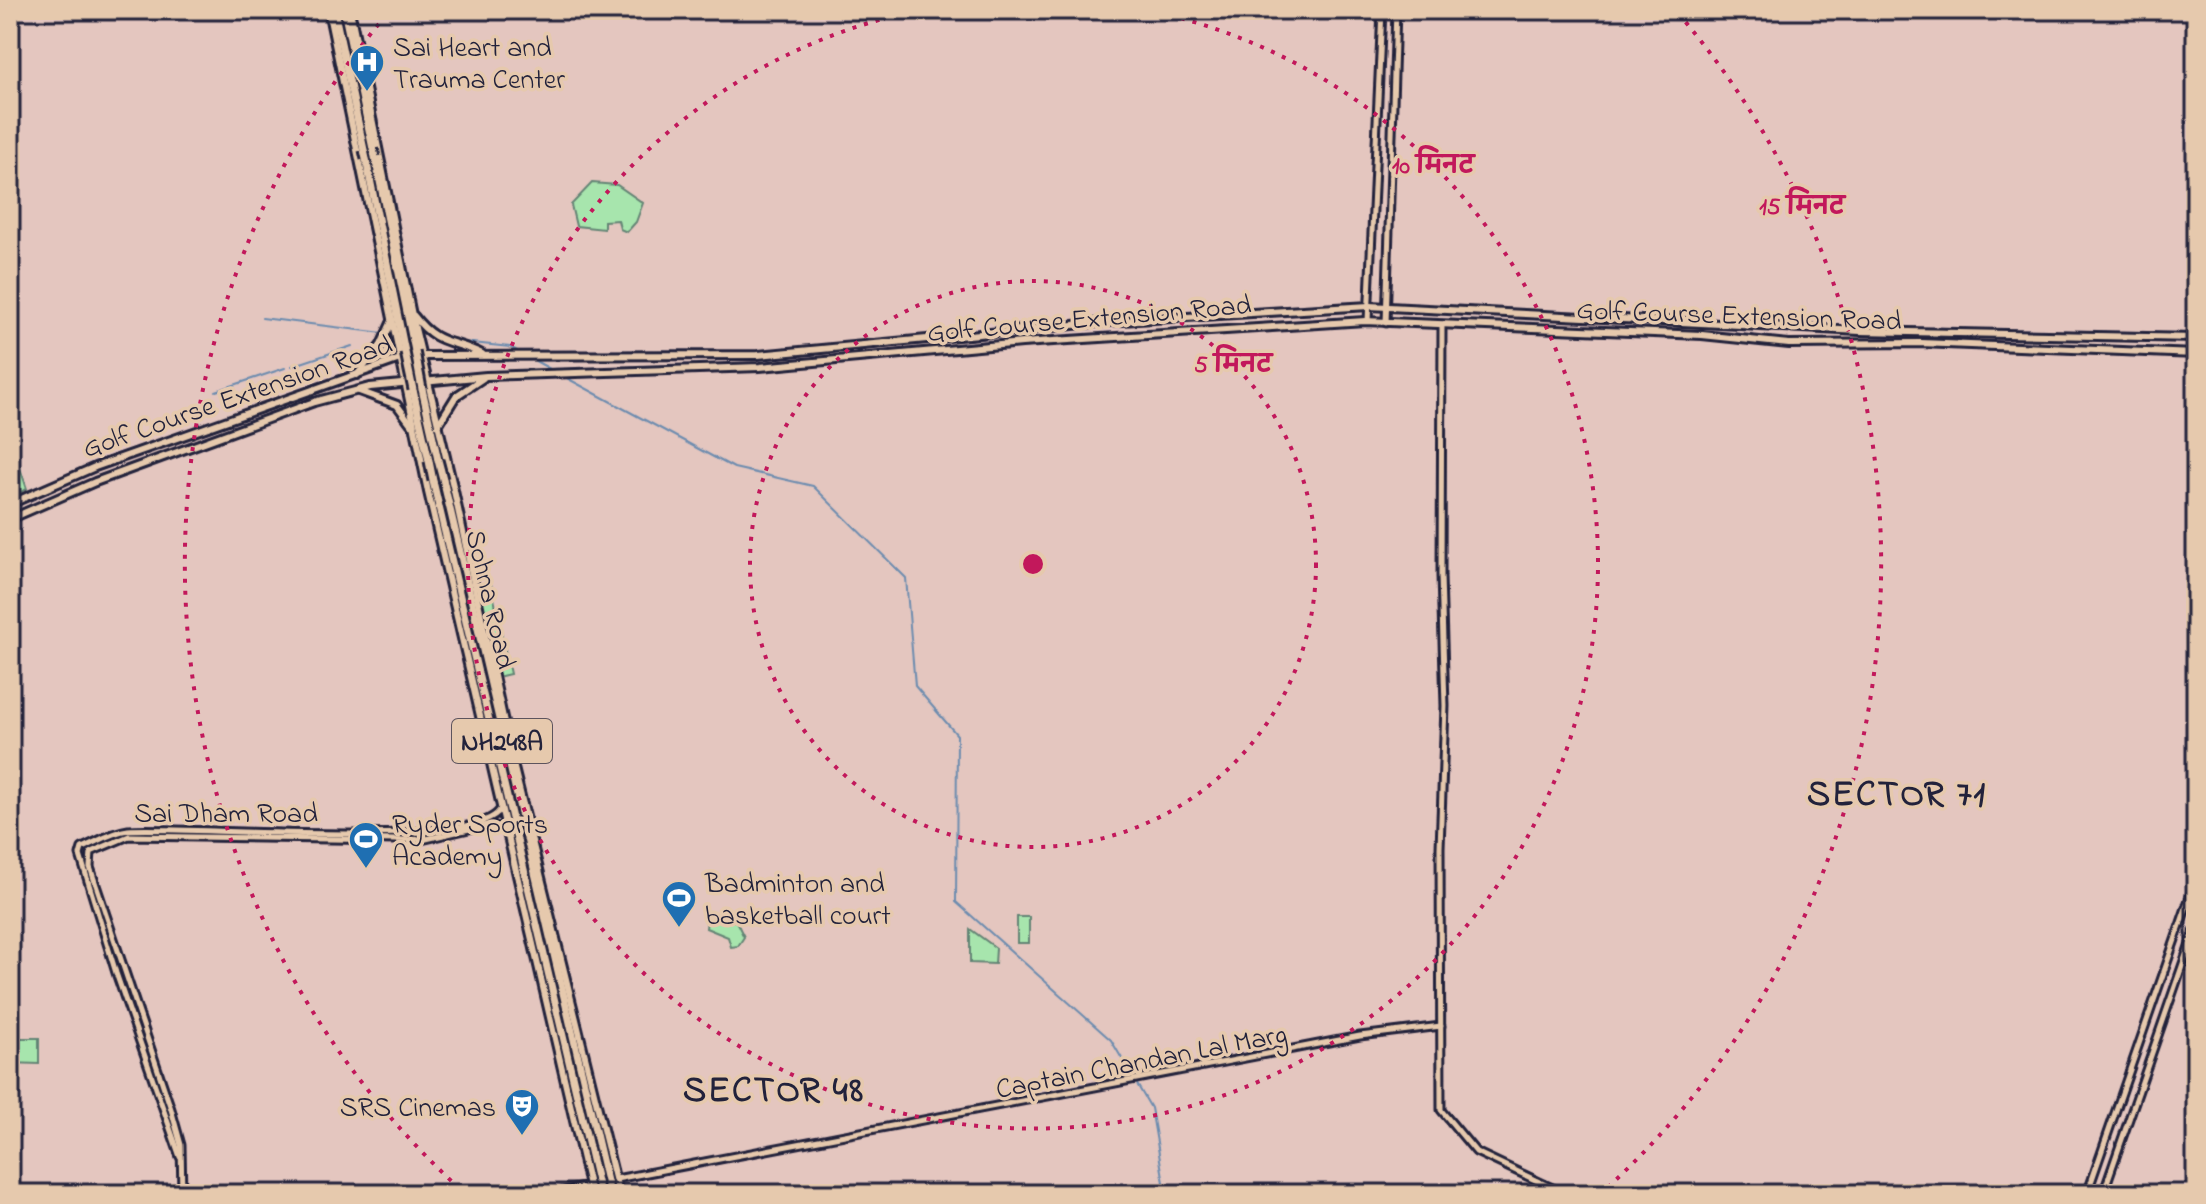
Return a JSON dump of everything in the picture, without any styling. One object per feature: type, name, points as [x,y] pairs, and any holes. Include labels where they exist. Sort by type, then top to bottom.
[{"type":"highway","name":"Sohna Road","points":[[334,10],[425,386],[438,460],[610,1194]]},
{"type":"highway","name":"Sohna Road","points":[[347,10],[409,388],[429,461],[600,1194]]},
{"type":"main road","points":[[328,10],[424,356],[425,386],[449,468],[513,764],[619,1194]]},
{"type":"main road","points":[[369,154],[392,320],[403,356]]},
{"type":"main road","name":"Golf Course Extension Road","points":[[10,504],[95,467],[403,356],[758,355],[1106,322],[1369,306],[1869,331],[2196,338]]},
{"type":"main road","points":[[412,314],[428,334],[442,342],[485,355]]},
{"type":"main road","points":[[357,375],[381,345],[392,320]]},
{"type":"main road","name":"Golf Course Extension Road","points":[[10,519],[95,482],[355,390],[409,388],[486,376],[760,367],[1079,339],[1368,321],[1702,335],[1789,344],[1937,344],[2196,354]]},
{"type":"main road","points":[[1869,331],[1869,343]]},
{"type":"main road","points":[[1937,332],[1937,344]]},
{"type":"main road","points":[[438,425],[456,396],[486,376]]},
{"type":"main road","points":[[409,388],[424,474],[590,1190]]},
{"type":"main road","points":[[355,390],[375,394],[397,405],[415,431]]},
{"type":"main road","points":[[424,474],[449,468]]},
{"type":"street","points":[[1368,321],[1382,10]]},
{"type":"street","points":[[1386,323],[1384,307],[1396,10]]},
{"type":"street","points":[[1442,325],[1441,576],[1445,706],[1440,863],[1442,1115],[1476,1152],[1565,1194]]},
{"type":"street","name":"Sai Dham Road","points":[[82,848],[129,830],[419,834],[490,819],[498,815],[501,808]]},
{"type":"street","name":"Sai Dham Road","points":[[88,856],[129,836],[398,840],[426,839],[491,824],[507,832]]},
{"type":"street","points":[[82,848],[88,856],[171,1109],[180,1158],[182,1194]]},
{"type":"street","points":[[82,848],[80,855],[116,973],[180,1158]]},
{"type":"street","points":[[2087,1194],[2196,879]]},
{"type":"street","points":[[2103,1194],[2196,926]]},
{"type":"street","name":"Captain Chandan Lal Marg","points":[[616,1179],[1360,1036],[1441,1026]]},
{"type":"street","points":[[547,1194],[590,1190]]},
{"type":"green space","points":[[592,183],[617,185],[643,203],[636,222],[627,232],[620,229],[618,220],[604,221],[604,229],[576,226],[571,205]]},
{"type":"green space","points":[[18,462],[27,489],[10,497],[10,465]]},
{"type":"green space","points":[[491,584],[510,674],[497,677],[477,589]]},
{"type":"green space","points":[[1017,917],[1029,917],[1029,943],[1017,943]]},
{"type":"green space","points":[[707,920],[736,921],[744,937],[738,946],[731,947],[728,937],[706,928]]},
{"type":"green space","points":[[970,929],[996,948],[995,964],[970,963]]},
{"type":"green space","points":[[10,1038],[39,1038],[39,1064],[10,1063]]},
{"type":"waterway","points":[[262,318],[383,333]]},
{"type":"waterway","points":[[454,341],[510,347],[521,353]]},
{"type":"waterway","points":[[292,366],[352,346]]},
{"type":"waterway","points":[[530,358],[550,369]]},
{"type":"waterway","points":[[216,391],[285,368]]},
{"type":"waterway","points":[[563,376],[734,468],[813,486],[906,578],[915,686],[957,735],[956,902],[1111,1040],[1151,1108],[1166,1194]]},
{"type":"place","name":"Sai Heart and Trauma Center","points":[[367,93]]},
{"type":"place","name":"Ryder Sports Academy","points":[[366,870]]},
{"type":"place","name":"Badminton and basketball court","points":[[679,929]]},
{"type":"place","name":"SRS Cinemas","points":[[522,1137]]},
{"type":"district","name":"SECTOR 71","points":[[1897,792]]},
{"type":"district","name":"SECTOR 48","points":[[774,1088]]}]
